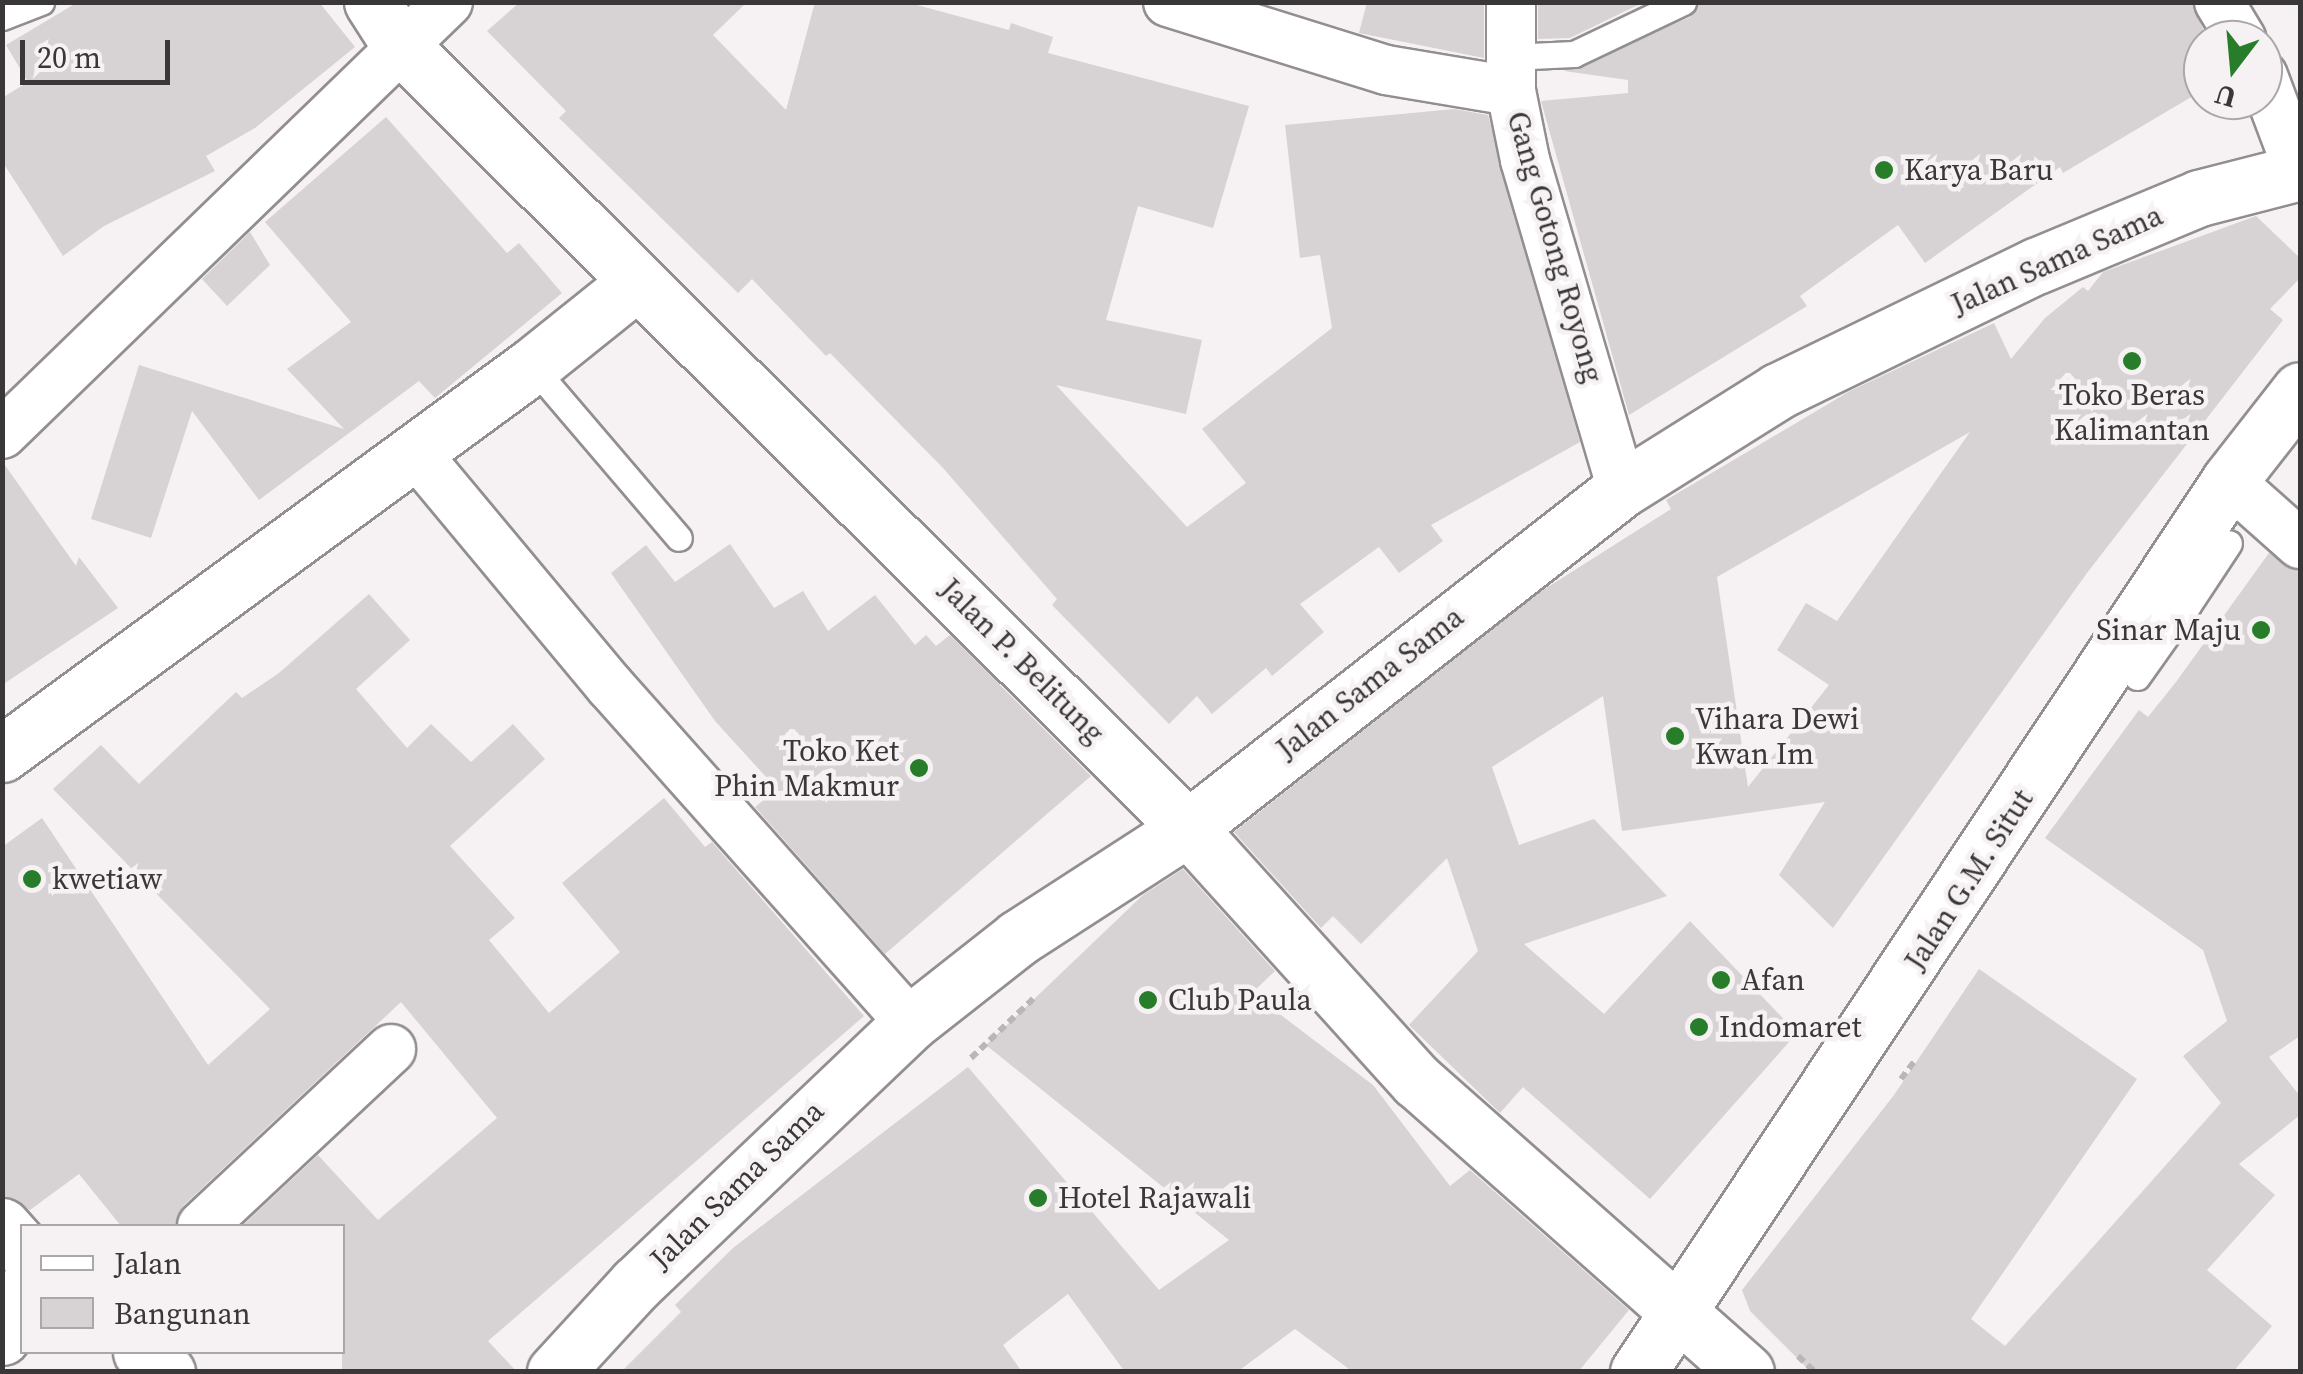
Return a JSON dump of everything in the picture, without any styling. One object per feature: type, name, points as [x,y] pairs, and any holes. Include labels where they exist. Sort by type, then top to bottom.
[{"type":"street","points":[[2,434],[120,326],[385,23],[448,2]]},
{"type":"street","points":[[1168,2],[1386,70],[1509,74]]},
{"type":"street","name":"Gang Gotong Royong","points":[[1511,2],[1509,74],[1622,489]]},
{"type":"street","name":"Jalan P. Belitung","points":[[385,23],[637,282],[1188,828],[1417,1081],[1746,1372]]},
{"type":"street","points":[[2280,120],[2300,172]]},
{"type":"street","name":"Jalan Sama Sama","points":[[555,1372],[650,1270],[910,1023],[1018,938],[1188,828],[1622,489],[1778,391],[2036,266],[2199,198],[2300,172]]},
{"type":"street","points":[[2,754],[532,366],[637,282]]},
{"type":"street","name":"Jalan G.M. Situt","points":[[1638,1372],[2174,595],[2229,481],[2300,390]]},
{"type":"street","points":[[415,452],[610,686],[910,1023]]},
{"type":"street","points":[[2229,481],[2300,544]]},
{"type":"street","points":[[204,1224],[392,1049]]},
{"type":"street","points":[[2,1226],[20,1246]]},
{"type":"street","points":[[2,1337],[20,1296]]},
{"type":"street","points":[[144,1354],[167,1372]]},
{"type":"lane","points":[[2,17],[41,2]]},
{"type":"lane","points":[[1509,74],[1574,54],[1683,2]]},
{"type":"lane","points":[[532,366],[678,538]]},
{"type":"lane","points":[[2136,676],[2174,595],[2229,543]]},
{"type":"path","points":[[971,1058],[1041,992]]},
{"type":"building","points":[[78,2],[319,2],[355,47],[255,128],[206,156],[215,171],[104,226],[63,256],[2,161],[2,98],[28,82],[6,45]]},
{"type":"building","points":[[520,2],[747,2],[713,35],[786,110],[815,2],[906,2],[1009,30],[1011,23],[1053,37],[1048,53],[1249,106],[1213,228],[1138,206],[1106,320],[1202,340],[1186,414],[1056,385],[1187,527],[1246,483],[1202,429],[1332,328],[1320,255],[1300,258],[1285,125],[1454,109],[1488,115],[1580,442],[1431,525],[1443,541],[1399,573],[1379,547],[1300,604],[1324,632],[1272,676],[1266,668],[1212,714],[1197,696],[1169,724],[1052,605],[1057,599],[943,468],[830,353],[826,356],[752,279],[738,293],[559,118],[566,111],[487,31]]},
{"type":"building","points":[[1367,2],[1484,2],[1484,58],[1359,33]]},
{"type":"building","points":[[1538,2],[1644,2],[1570,38],[1538,39]]},
{"type":"building","points":[[1699,2],[2192,2],[2199,20],[2183,20],[2183,102],[2063,173],[2060,167],[1925,263],[1898,225],[1800,296],[1807,306],[1629,415],[1541,101],[1628,93],[1628,80],[1564,71],[1690,17]]},
{"type":"building","points":[[386,117],[507,253],[519,243],[562,293],[435,398],[419,381],[259,500],[192,411],[151,538],[91,519],[139,365],[344,429],[287,369],[351,322],[265,222]]},
{"type":"building","points":[[2256,216],[2300,258],[2300,278],[2270,309],[2283,320],[2087,573],[1833,928],[1779,875],[1825,802],[1622,831],[1603,696],[1492,767],[1519,845],[1594,819],[1667,896],[1524,944],[1604,1014],[1690,921],[1797,1033],[1650,1199],[1523,1087],[1500,1113],[1409,1025],[1478,951],[1447,858],[1361,944],[1333,916],[1321,928],[1234,832],[1540,592],[1671,509],[1666,500],[1850,391],[1994,323],[2011,359],[2045,318],[2083,287],[2088,291],[2103,272]],"holes":[[[1970,432],[1837,621],[1806,603],[1777,650],[1829,685],[1748,787],[1717,577]]]},
{"type":"building","points":[[250,232],[270,265],[227,306],[202,279]]},
{"type":"building","points":[[2,461],[76,566],[79,557],[118,608],[2,685]]},
{"type":"building","points":[[730,544],[774,608],[803,591],[828,631],[875,595],[915,645],[926,635],[936,646],[950,635],[1091,776],[885,954],[755,807],[777,789],[715,721],[611,573],[646,545],[675,582]]},
{"type":"building","points":[[2269,553],[2300,572],[2300,1036],[2269,1057],[2300,1096],[2300,1115],[2239,1164],[2275,1195],[2207,1270],[2272,1326],[2233,1372],[1811,1372],[1750,1311],[1742,1290],[1894,1095],[1979,969],[2137,1079],[1971,1319],[2005,1346],[2221,1103],[2183,1056],[2227,1021],[2203,950],[2045,838],[2139,710],[2148,717],[2176,682]]},
{"type":"building","points":[[369,594],[410,640],[356,689],[407,748],[431,724],[471,762],[513,724],[545,759],[450,846],[515,918],[489,940],[549,1013],[620,952],[562,883],[664,798],[705,847],[712,842],[864,1016],[488,1341],[517,1372],[342,1372],[345,1224],[244,1224],[318,1155],[378,1220],[497,1118],[401,1002],[183,1206],[176,1224],[119,1224],[79,1174],[30,1210],[2,1196],[2,847],[42,818],[208,1065],[270,1009],[53,789],[101,745],[139,784],[236,692],[242,698],[279,673]]},
{"type":"building","points":[[1183,869],[1275,971],[1252,993],[1373,1085],[1450,1186],[1470,1170],[1629,1310],[1578,1372],[1353,1372],[1295,1329],[1237,1372],[1125,1372],[1068,1294],[1003,1345],[1022,1372],[621,1372],[681,1312],[675,1305],[733,1248],[968,1067],[1159,1290],[1229,1240],[986,1045],[1143,895]]},
{"type":"place","name":"Karya Baru","points":[[1884,170]]},
{"type":"place","name":"Toko Beras Kalimantan","points":[[2132,361]]},
{"type":"place","name":"Sinar Maju","points":[[2261,630]]},
{"type":"place","name":"Vihara Dewi Kwan Im","points":[[1675,736]]},
{"type":"place","name":"Toko Ket Phin Makmur","points":[[919,768]]},
{"type":"place","name":"kwetiaw","points":[[32,879]]},
{"type":"place","name":"Afan","points":[[1721,980]]},
{"type":"place","name":"Club Paula","points":[[1148,1000]]},
{"type":"place","name":"Indomaret","points":[[1699,1027]]},
{"type":"place","name":"Hotel Rajawali","points":[[1038,1198]]}]
